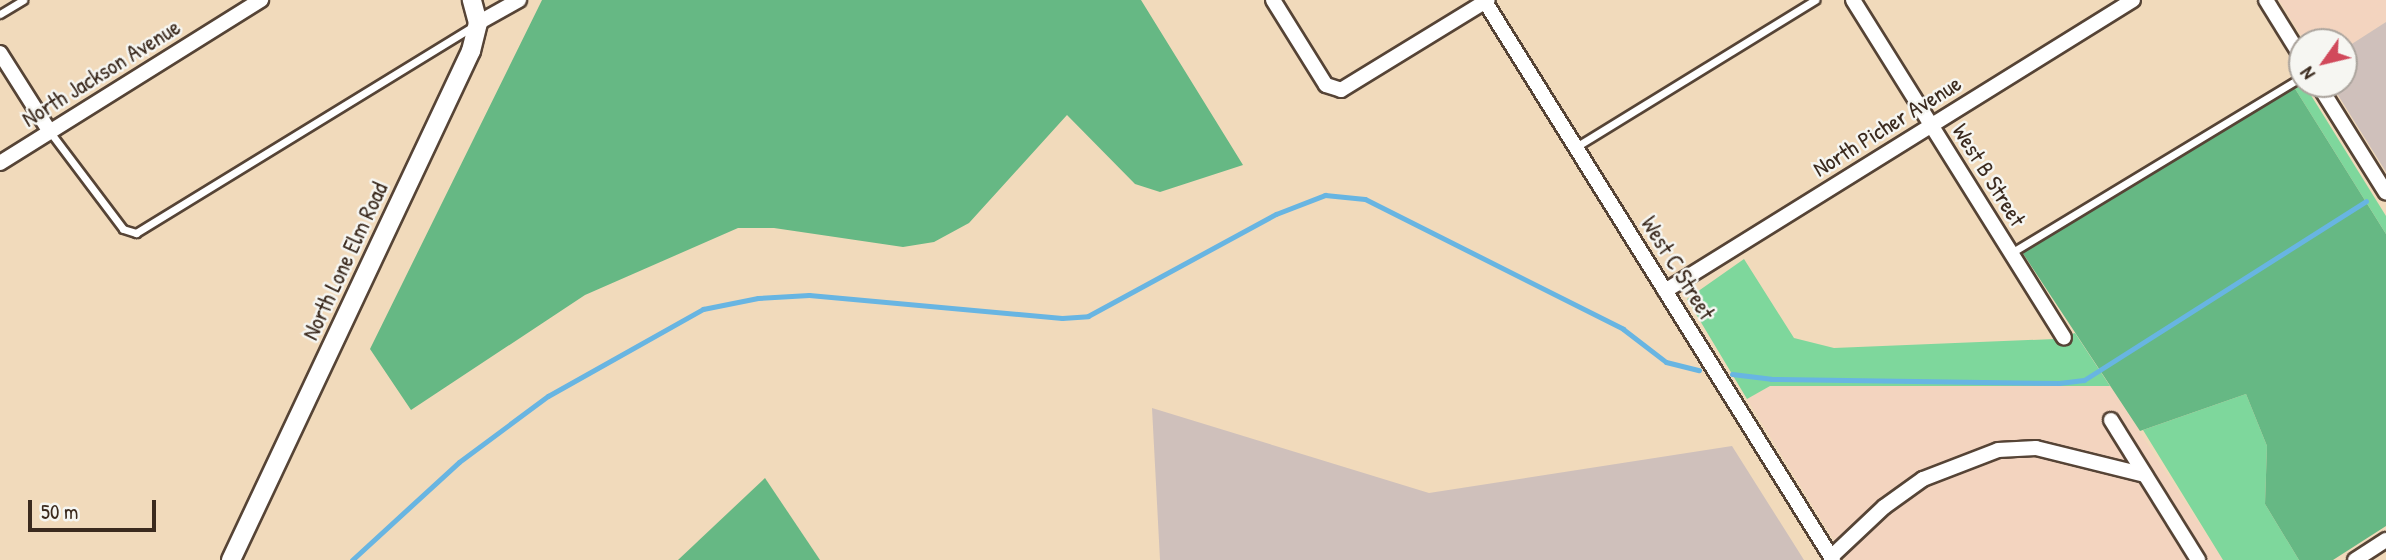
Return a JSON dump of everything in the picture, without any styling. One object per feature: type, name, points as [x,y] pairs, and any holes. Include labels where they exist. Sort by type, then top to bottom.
[{"type":"street","name":"North Jackson Avenue","points":[[0,163],[261,0]]},
{"type":"street","points":[[472,0],[478,23],[519,0]]},
{"type":"street","points":[[1273,0],[1323,81],[1334,89],[1348,87],[1486,1]]},
{"type":"street","name":"West B Street","points":[[1853,0],[2064,338]]},
{"type":"street","name":"North Picher Avenue","points":[[1665,291],[2133,0]]},
{"type":"street","points":[[2266,0],[2288,35]]},
{"type":"street","name":"West C Street","points":[[1486,1],[1832,558]]},
{"type":"street","name":"North Lone Elm Road","points":[[231,560],[471,51],[478,23]]},
{"type":"street","points":[[0,53],[50,132]]},
{"type":"street","points":[[2327,98],[2386,193]]},
{"type":"street","points":[[2111,420],[2199,560]]},
{"type":"street","points":[[1832,558],[1884,507],[1923,480],[1998,450],[2036,448],[2145,475]]},
{"type":"street","points":[[2355,560],[2386,540]]},
{"type":"lane","points":[[0,14],[23,0]]},
{"type":"lane","points":[[1576,147],[1815,0]]},
{"type":"lane","points":[[50,132],[123,229],[136,233],[478,23]]},
{"type":"lane","points":[[2011,253],[2288,85]]},
{"type":"shaded area","points":[[2279,0],[2386,0],[2386,22],[2358,40],[2358,28],[2296,28]]},
{"type":"shaded area","points":[[2386,22],[2386,172],[2340,98],[2358,98],[2358,40]]},
{"type":"shaded area","points":[[1770,386],[2110,386],[2223,560],[1846,560],[1747,399]]},
{"type":"shaded area","points":[[1152,408],[1429,493],[1732,446],[1804,560],[1160,560]]},
{"type":"green space","points":[[542,0],[1141,0],[1243,165],[1160,192],[1135,184],[1067,115],[969,223],[934,242],[903,247],[774,228],[738,228],[585,295],[411,410],[370,349]]},
{"type":"green space","points":[[2288,91],[2288,98],[2301,98],[2386,234],[2386,526],[2333,560],[2299,560],[2265,504],[2267,446],[2246,394],[2140,431],[2022,252]]},
{"type":"green space","points":[[2301,98],[2313,98],[2386,216],[2386,234]]},
{"type":"green space","points":[[1744,259],[1794,338],[1834,348],[2055,339],[2075,333],[2110,386],[1770,386],[1747,399],[1687,299]]},
{"type":"green space","points":[[2246,394],[2267,446],[2265,504],[2299,560],[2223,560],[2143,430]]},
{"type":"green space","points":[[765,478],[820,560],[678,560]]},
{"type":"waterway","points":[[352,560],[459,462],[548,396],[703,309],[758,298],[809,295],[1062,318],[1088,316],[1276,214],[1325,195],[1365,199],[1623,329],[1666,362],[1699,370]]},
{"type":"waterway","points":[[1732,374],[1771,379],[2059,383],[2084,380],[2366,201]]}]
